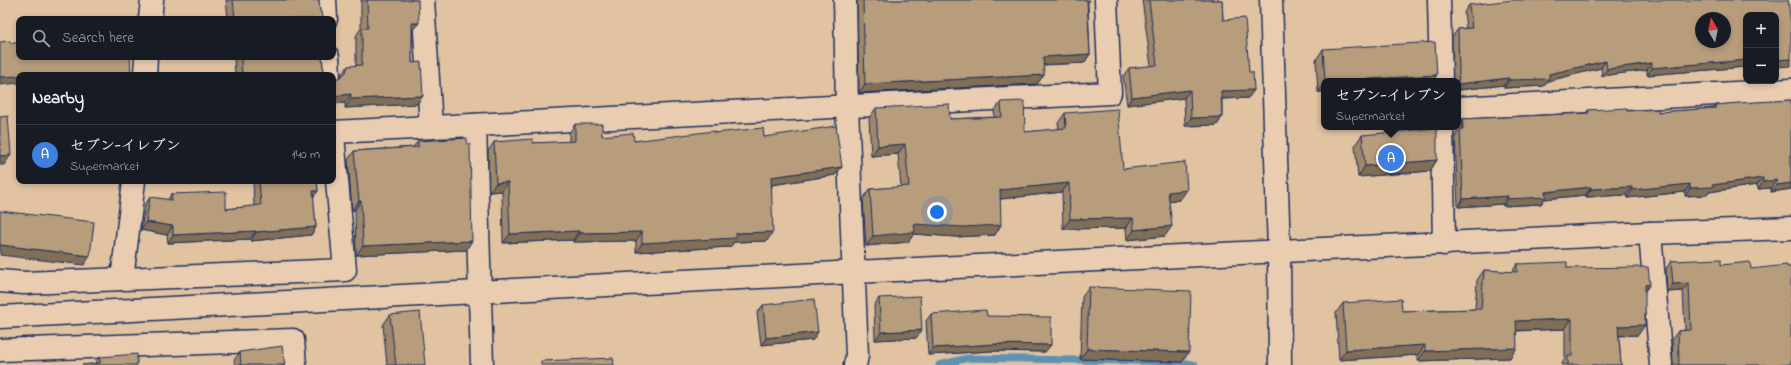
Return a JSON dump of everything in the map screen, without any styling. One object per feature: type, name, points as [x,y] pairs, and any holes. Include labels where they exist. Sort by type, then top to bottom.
[{"type":"street","points":[[150,16],[152,0]]},
{"type":"street","points":[[325,0],[326,16]]},
{"type":"street","points":[[423,0],[431,126]]},
{"type":"street","points":[[845,0],[846,106],[858,356],[855,365]]},
{"type":"street","points":[[336,132],[1110,93],[1106,0]]},
{"type":"street","points":[[1271,0],[1279,252],[1280,365]]},
{"type":"street","points":[[1440,0],[1441,78]]},
{"type":"street","points":[[145,72],[146,60]]},
{"type":"street","points":[[328,60],[329,72]]},
{"type":"street","points":[[1461,108],[1791,90]]},
{"type":"street","points":[[475,125],[482,365]]},
{"type":"street","points":[[1442,130],[1444,244]]},
{"type":"street","points":[[0,281],[24,283],[344,270],[336,173]]},
{"type":"street","points":[[122,279],[134,184]]},
{"type":"street","points":[[0,317],[855,272],[1650,233],[1791,228]]},
{"type":"street","points":[[1650,233],[1661,365]]},
{"type":"street","points":[[2,355],[293,340],[295,365]]},
{"type":"building","points":[[233,0],[319,0],[320,11],[322,16],[235,16]]},
{"type":"building","points":[[367,0],[418,0],[419,23],[412,23],[412,63],[421,62],[423,96],[351,99],[351,94],[336,96],[336,79],[346,72],[348,66],[362,65],[362,28],[368,28]]},
{"type":"building","points":[[863,0],[1087,0],[1090,54],[1043,57],[1044,75],[865,84]]},
{"type":"building","points":[[1149,0],[1222,0],[1223,20],[1245,18],[1249,72],[1253,72],[1254,90],[1221,91],[1222,117],[1191,118],[1190,90],[1132,97],[1129,68],[1157,65]]},
{"type":"building","points":[[1513,0],[1788,0],[1791,25],[1791,59],[1779,60],[1779,12],[1743,12],[1743,60],[1652,68],[1652,63],[1607,69],[1606,61],[1549,74],[1549,79],[1509,80],[1509,78],[1461,84],[1461,78],[1459,78],[1458,29],[1472,28],[1469,5]]},
{"type":"building","points":[[10,41],[10,43],[16,43],[16,60],[130,60],[131,72],[16,72],[16,76],[0,77],[0,42]]},
{"type":"building","points":[[1435,42],[1437,75],[1388,78],[1325,78],[1323,49]]},
{"type":"building","points":[[241,60],[322,60],[325,72],[242,72]]},
{"type":"building","points":[[1791,100],[1791,183],[1777,185],[1776,180],[1763,182],[1763,178],[1712,185],[1713,187],[1690,188],[1690,184],[1632,190],[1632,187],[1591,189],[1591,187],[1545,192],[1546,197],[1508,199],[1508,196],[1463,199],[1460,130],[1463,129],[1462,119],[1589,113],[1588,110],[1627,108],[1627,111],[1658,109],[1658,112],[1716,108],[1716,105]]},
{"type":"building","points":[[1024,101],[1025,132],[1066,128],[1065,113],[1118,109],[1123,169],[1185,162],[1187,190],[1168,192],[1172,226],[1134,230],[1133,218],[1070,219],[1069,183],[1000,190],[1001,225],[963,227],[914,224],[915,232],[873,236],[870,189],[909,186],[905,144],[878,146],[876,108],[949,104],[950,119],[1002,117],[1001,102]]},
{"type":"building","points":[[8,116],[11,155],[0,156],[0,117]]},
{"type":"building","points":[[575,124],[602,124],[602,136],[633,133],[634,141],[714,131],[714,133],[763,128],[764,137],[836,126],[842,167],[771,177],[773,232],[736,233],[736,238],[642,243],[642,232],[579,233],[579,231],[510,234],[508,182],[496,183],[494,142],[533,139],[533,143],[575,141]]},
{"type":"building","points":[[1416,130],[1437,130],[1437,160],[1365,166],[1362,135]]},
{"type":"building","points":[[467,138],[467,144],[470,144],[472,241],[363,246],[361,201],[359,201],[354,151],[418,147],[418,141]]},
{"type":"building","points":[[259,184],[317,184],[318,191],[313,191],[316,227],[256,232],[173,235],[173,226],[146,222],[150,197],[172,200],[171,194],[226,192],[226,209],[261,205]]},
{"type":"building","points":[[0,211],[94,222],[90,256],[0,245]]},
{"type":"building","points":[[1721,259],[1721,265],[1750,262],[1751,269],[1787,265],[1787,267],[1791,267],[1791,364],[1679,365],[1678,331],[1691,330],[1689,283],[1673,284],[1671,261]]},
{"type":"building","points":[[1567,262],[1567,268],[1648,267],[1650,284],[1645,285],[1645,325],[1618,326],[1621,365],[1568,365],[1568,356],[1572,356],[1572,319],[1516,321],[1517,348],[1425,351],[1425,345],[1346,350],[1343,303],[1401,299],[1402,311],[1481,309],[1484,270],[1517,272],[1517,264]]},
{"type":"building","points":[[1089,287],[1191,291],[1189,352],[1087,349]]},
{"type":"building","points":[[920,296],[922,330],[881,332],[879,298]]},
{"type":"building","points":[[814,299],[818,332],[766,338],[763,305]]},
{"type":"building","points":[[986,310],[987,316],[1051,317],[1051,345],[996,344],[933,348],[931,314]]},
{"type":"building","points":[[420,312],[425,365],[396,365],[390,315]]},
{"type":"building","points":[[282,346],[285,365],[241,365],[240,352]]},
{"type":"building","points":[[137,354],[137,365],[82,365],[100,363],[100,357]]},
{"type":"building","points":[[613,358],[614,365],[541,365],[541,361]]},
{"type":"waterway","points":[[939,365],[968,358],[1182,362],[1195,365]]},
{"type":"place","name":"セブン-イレブン","points":[[1391,158]]}]
